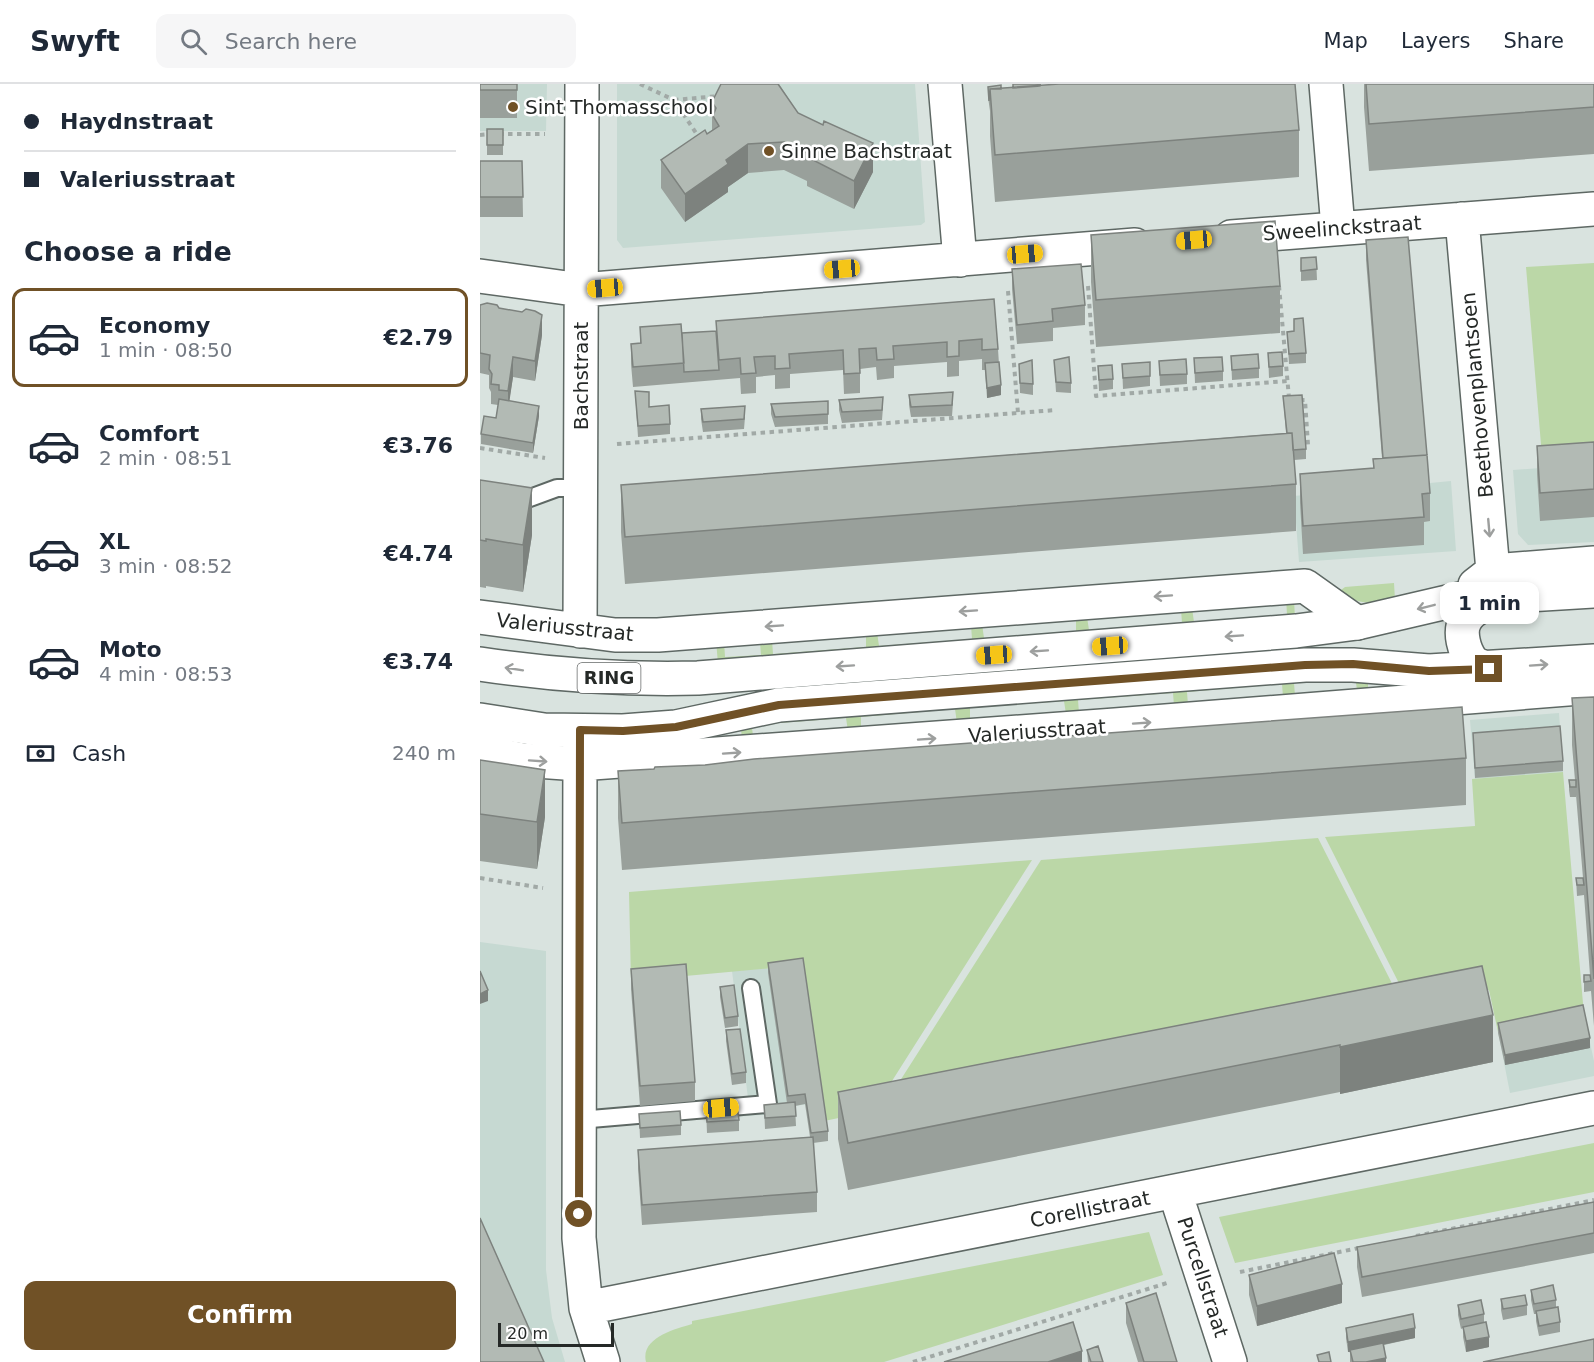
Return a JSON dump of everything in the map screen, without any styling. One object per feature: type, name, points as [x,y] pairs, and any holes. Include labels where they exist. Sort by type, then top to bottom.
[{"type":"street","name":"Bachstraat","points":[[580,631],[582,84]]},
{"type":"street","points":[[945,84],[960,260]]},
{"type":"street","points":[[1326,84],[1338,228]]},
{"type":"street","name":"Sweelinckstraat","points":[[1207,239],[1594,209]]},
{"type":"street","name":"Beethovenplantsoen","points":[[1462,219],[1498,584]]},
{"type":"street","points":[[480,276],[581,290],[1163,243]]},
{"type":"street","points":[[1489,669],[1473,662],[1467,652],[1462,632],[1465,621],[1484,605],[1498,584],[1594,563]]},
{"type":"street","name":"RING","points":[[480,663],[548,673],[606,678],[706,677],[1296,632],[1357,622],[1460,599],[1498,584],[1594,591]]},
{"type":"street","name":"Valeriusstraat","points":[[480,617],[615,635],[658,635],[1305,586],[1357,622]]},
{"type":"street","points":[[480,720],[544,730],[623,731],[676,727],[779,705],[1305,665],[1353,664],[1429,671],[1594,661]]},
{"type":"street","points":[[623,731],[649,722],[663,709],[666,700],[664,689],[652,678]]},
{"type":"street","name":"Valeriusstraat","points":[[480,752],[522,760],[579,764],[1104,726],[1594,687]]},
{"type":"street","points":[[580,730],[579,1238],[586,1308],[603,1362]]},
{"type":"street","name":"Corellistraat","points":[[586,1308],[1594,1108]]},
{"type":"street","name":"Purcellstraat","points":[[1175,1192],[1230,1362]]},
{"type":"lane","points":[[480,506],[500,509],[557,488],[580,463]]},
{"type":"lane","points":[[579,1120],[768,1104],[751,988]]},
{"type":"path","points":[[640,84],[674,100],[729,95]]},
{"type":"path","points":[[674,100],[703,144]]},
{"type":"path","points":[[480,135],[582,134]]},
{"type":"path","points":[[1005,256],[1018,413]]},
{"type":"path","points":[[1279,280],[1289,401],[1305,400],[1308,445]]},
{"type":"path","points":[[1088,283],[1096,396],[1287,381]]},
{"type":"path","points":[[480,448],[580,463],[619,444],[1056,410]]},
{"type":"path","points":[[480,878],[535,888]]},
{"type":"path","points":[[1411,1237],[1594,1200]]},
{"type":"path","points":[[913,1362],[1166,1283],[1365,1246]]},
{"type":"shaded area","name":"Sint Thomasschool","points":[[480,84],[547,84],[546,131],[480,131]]},
{"type":"shaded area","name":"Sinne Bachstraat","points":[[617,84],[915,84],[925,222],[921,225],[623,248],[617,240]]},
{"type":"shaded area","points":[[1594,464],[1594,542],[1528,545],[1518,534],[1513,470]]},
{"type":"shaded area","points":[[1451,481],[1456,551],[1299,562],[1294,496]]},
{"type":"shaded area","points":[[1559,713],[1563,772],[1475,779],[1470,720]]},
{"type":"shaded area","points":[[480,942],[546,951],[546,1270],[552,1318],[565,1362],[480,1362]]},
{"type":"shaded area","points":[[804,965],[822,1102],[788,1107],[788,1113],[614,1126],[614,1109],[748,1098],[732,971]]},
{"type":"shaded area","points":[[1584,1015],[1594,1061],[1594,1076],[1510,1093],[1498,1032]]},
{"type":"green space","points":[[1594,263],[1594,464],[1543,468],[1526,267]]},
{"type":"green space","points":[[1394,583],[1395,600],[1381,602],[1359,601],[1341,590],[1345,587]]},
{"type":"green space","points":[[1286,597],[1294,599],[1295,619],[718,664],[716,640],[724,640],[725,657],[761,655],[760,642],[772,640],[773,654],[866,647],[866,633],[877,632],[879,646],[972,639],[971,625],[982,624],[984,638],[1076,631],[1076,617],[1087,617],[1089,630],[1182,623],[1181,609],[1192,608],[1194,622],[1287,615]]},
{"type":"green space","points":[[1314,677],[1368,680],[1368,696],[1358,696],[1356,683],[1328,681],[1294,683],[1295,696],[1283,697],[1282,684],[1187,692],[1188,705],[1174,706],[1173,693],[1078,700],[1079,713],[1066,714],[1064,701],[970,708],[970,722],[957,723],[955,709],[861,717],[861,730],[848,731],[846,718],[779,723],[752,728],[754,743],[742,744],[741,726],[759,722]]},
{"type":"green space","points":[[1563,772],[1584,1015],[1498,1032],[1489,990],[1410,1005],[1325,837],[1475,826],[1472,779]]},
{"type":"green space","points":[[1318,838],[1404,1007],[882,1109],[1041,860]]},
{"type":"green space","points":[[1032,860],[873,1111],[824,1121],[804,965],[631,981],[629,892]]},
{"type":"green space","points":[[1594,1143],[1594,1192],[1235,1263],[1219,1217]]},
{"type":"green space","points":[[1149,1232],[1163,1275],[884,1362],[646,1362],[648,1347],[653,1341],[668,1332],[692,1324],[692,1321]]},
{"type":"building","points":[[480,84],[517,84],[517,90],[480,90]]},
{"type":"building","points":[[721,84],[778,84],[798,113],[823,125],[824,121],[873,143],[854,181],[807,157],[809,154],[784,142],[748,144],[726,160],[728,164],[685,194],[661,160],[705,130],[707,134],[719,126],[713,116],[716,108],[712,102]]},
{"type":"building","points":[[1013,84],[1040,84],[1040,86],[1013,88]]},
{"type":"building","points":[[1059,84],[1295,84],[1299,130],[995,155],[990,89]]},
{"type":"building","points":[[1366,84],[1594,84],[1594,107],[1369,124]]},
{"type":"building","points":[[1001,85],[1001,89],[990,89],[989,101],[988,87]]},
{"type":"building","points":[[487,129],[503,129],[503,145],[487,145]]},
{"type":"building","points":[[480,161],[522,161],[523,197],[480,197]]},
{"type":"building","points":[[1275,221],[1280,286],[1096,300],[1091,235]]},
{"type":"building","points":[[1408,237],[1427,455],[1383,458],[1366,240]]},
{"type":"building","points":[[1316,257],[1317,269],[1301,271],[1301,258]]},
{"type":"building","points":[[1081,264],[1085,305],[1052,309],[1053,321],[1017,325],[1012,269]]},
{"type":"building","points":[[994,299],[998,349],[982,350],[982,339],[959,341],[959,356],[947,357],[947,342],[893,346],[894,359],[877,360],[876,348],[859,349],[860,373],[844,374],[843,350],[789,354],[790,368],[775,369],[775,356],[754,357],[756,373],[741,374],[740,358],[719,360],[716,321]]},
{"type":"building","points":[[487,303],[497,305],[499,308],[522,312],[526,309],[542,315],[535,361],[513,357],[508,391],[499,390],[499,385],[491,384],[490,355],[480,353],[480,305]]},
{"type":"building","points":[[1303,318],[1306,353],[1289,354],[1287,332],[1294,331],[1294,319]]},
{"type":"building","points":[[681,324],[684,363],[633,367],[631,344],[641,343],[640,327]]},
{"type":"building","points":[[716,331],[719,370],[684,372],[682,333]]},
{"type":"building","points":[[1282,352],[1283,366],[1269,367],[1268,353]]},
{"type":"building","points":[[1258,354],[1259,368],[1232,370],[1231,356]]},
{"type":"building","points":[[1069,357],[1071,383],[1056,382],[1054,360]]},
{"type":"building","points":[[1222,357],[1223,371],[1195,373],[1194,358]]},
{"type":"building","points":[[1186,359],[1187,374],[1160,375],[1159,361]]},
{"type":"building","points":[[1032,360],[1033,384],[1020,383],[1019,364]]},
{"type":"building","points":[[999,362],[1001,385],[987,388],[985,363]]},
{"type":"building","points":[[1150,362],[1150,376],[1123,378],[1122,364]]},
{"type":"building","points":[[1112,365],[1113,379],[1099,380],[1098,366]]},
{"type":"building","points":[[635,391],[649,392],[649,407],[669,405],[670,424],[638,426]]},
{"type":"building","points":[[953,392],[952,405],[911,407],[909,395]]},
{"type":"building","points":[[1302,395],[1306,449],[1293,450],[1292,433],[1287,433],[1283,396]]},
{"type":"building","points":[[883,397],[882,410],[842,412],[839,400]]},
{"type":"building","points":[[499,399],[539,406],[533,443],[481,434],[484,416],[496,418]]},
{"type":"building","points":[[828,401],[828,414],[775,417],[771,404]]},
{"type":"building","points":[[745,406],[744,419],[703,422],[701,409]]},
{"type":"building","points":[[1292,433],[1296,484],[625,537],[621,485]]},
{"type":"building","points":[[1594,442],[1594,489],[1540,493],[1537,446]]},
{"type":"building","points":[[1427,455],[1430,493],[1422,494],[1424,517],[1303,526],[1300,474],[1374,468],[1373,459]]},
{"type":"building","points":[[480,480],[532,488],[523,545],[480,540]]},
{"type":"building","points":[[1594,697],[1594,979],[1572,698]]},
{"type":"building","points":[[1462,707],[1466,758],[622,823],[618,771]]},
{"type":"building","points":[[1560,726],[1563,761],[1475,768],[1473,733]]},
{"type":"building","points":[[480,760],[545,770],[537,822],[480,814]]},
{"type":"building","points":[[1569,780],[1576,780],[1576,787],[1570,787]]},
{"type":"building","points":[[1576,878],[1583,878],[1584,885],[1577,885]]},
{"type":"building","points":[[803,958],[828,1131],[811,1133],[805,1094],[788,1096],[768,963]]},
{"type":"building","points":[[686,964],[695,1082],[640,1086],[631,969]]},
{"type":"building","points":[[1482,966],[1493,1015],[848,1143],[838,1092]]},
{"type":"building","points":[[480,971],[488,990],[480,994]]},
{"type":"building","points":[[1584,975],[1590,975],[1591,981],[1584,982]]},
{"type":"building","points":[[734,985],[738,1016],[725,1018],[720,987]]},
{"type":"building","points":[[1583,1005],[1590,1038],[1505,1055],[1498,1023]]},
{"type":"building","points":[[740,1029],[746,1072],[732,1074],[726,1030]]},
{"type":"building","points":[[795,1102],[796,1116],[765,1118],[764,1105]]},
{"type":"building","points":[[737,1106],[739,1120],[707,1122],[706,1109]]},
{"type":"building","points":[[680,1111],[681,1125],[640,1128],[639,1114]]},
{"type":"building","points":[[813,1137],[817,1192],[642,1205],[638,1150]]},
{"type":"building","points":[[1594,1202],[1594,1233],[1362,1277],[1357,1247]]},
{"type":"building","points":[[480,1218],[544,1362],[480,1362]]},
{"type":"building","points":[[1334,1253],[1342,1284],[1257,1306],[1249,1275]]},
{"type":"building","points":[[1553,1285],[1556,1300],[1534,1304],[1531,1290]]},
{"type":"building","points":[[1156,1293],[1177,1362],[1144,1362],[1126,1303]]},
{"type":"building","points":[[1525,1295],[1527,1305],[1503,1309],[1501,1299]]},
{"type":"building","points":[[1481,1300],[1484,1314],[1461,1319],[1458,1305]]},
{"type":"building","points":[[1558,1307],[1560,1322],[1539,1326],[1536,1311]]},
{"type":"building","points":[[1413,1314],[1415,1328],[1348,1342],[1346,1328]]},
{"type":"building","points":[[1073,1322],[1082,1351],[1048,1362],[944,1362]]},
{"type":"building","points":[[1486,1322],[1489,1337],[1466,1341],[1463,1327]]},
{"type":"building","points":[[1594,1339],[1594,1362],[1483,1362]]},
{"type":"building","points":[[1383,1343],[1386,1358],[1353,1362],[1350,1350]]},
{"type":"building","points":[[1098,1346],[1103,1362],[1091,1362],[1087,1350]]},
{"type":"building","points":[[1329,1352],[1331,1362],[1319,1362],[1317,1355]]},
{"type":"place","name":"Sint Thomasschool","points":[[513,107]]},
{"type":"place","name":"Sinne Bachstraat","points":[[769,151]]},
{"type":"route","points":[[579,1214],[580,730],[623,731],[676,727],[779,705],[1305,665],[1353,664],[1429,671],[1489,669]]}]
